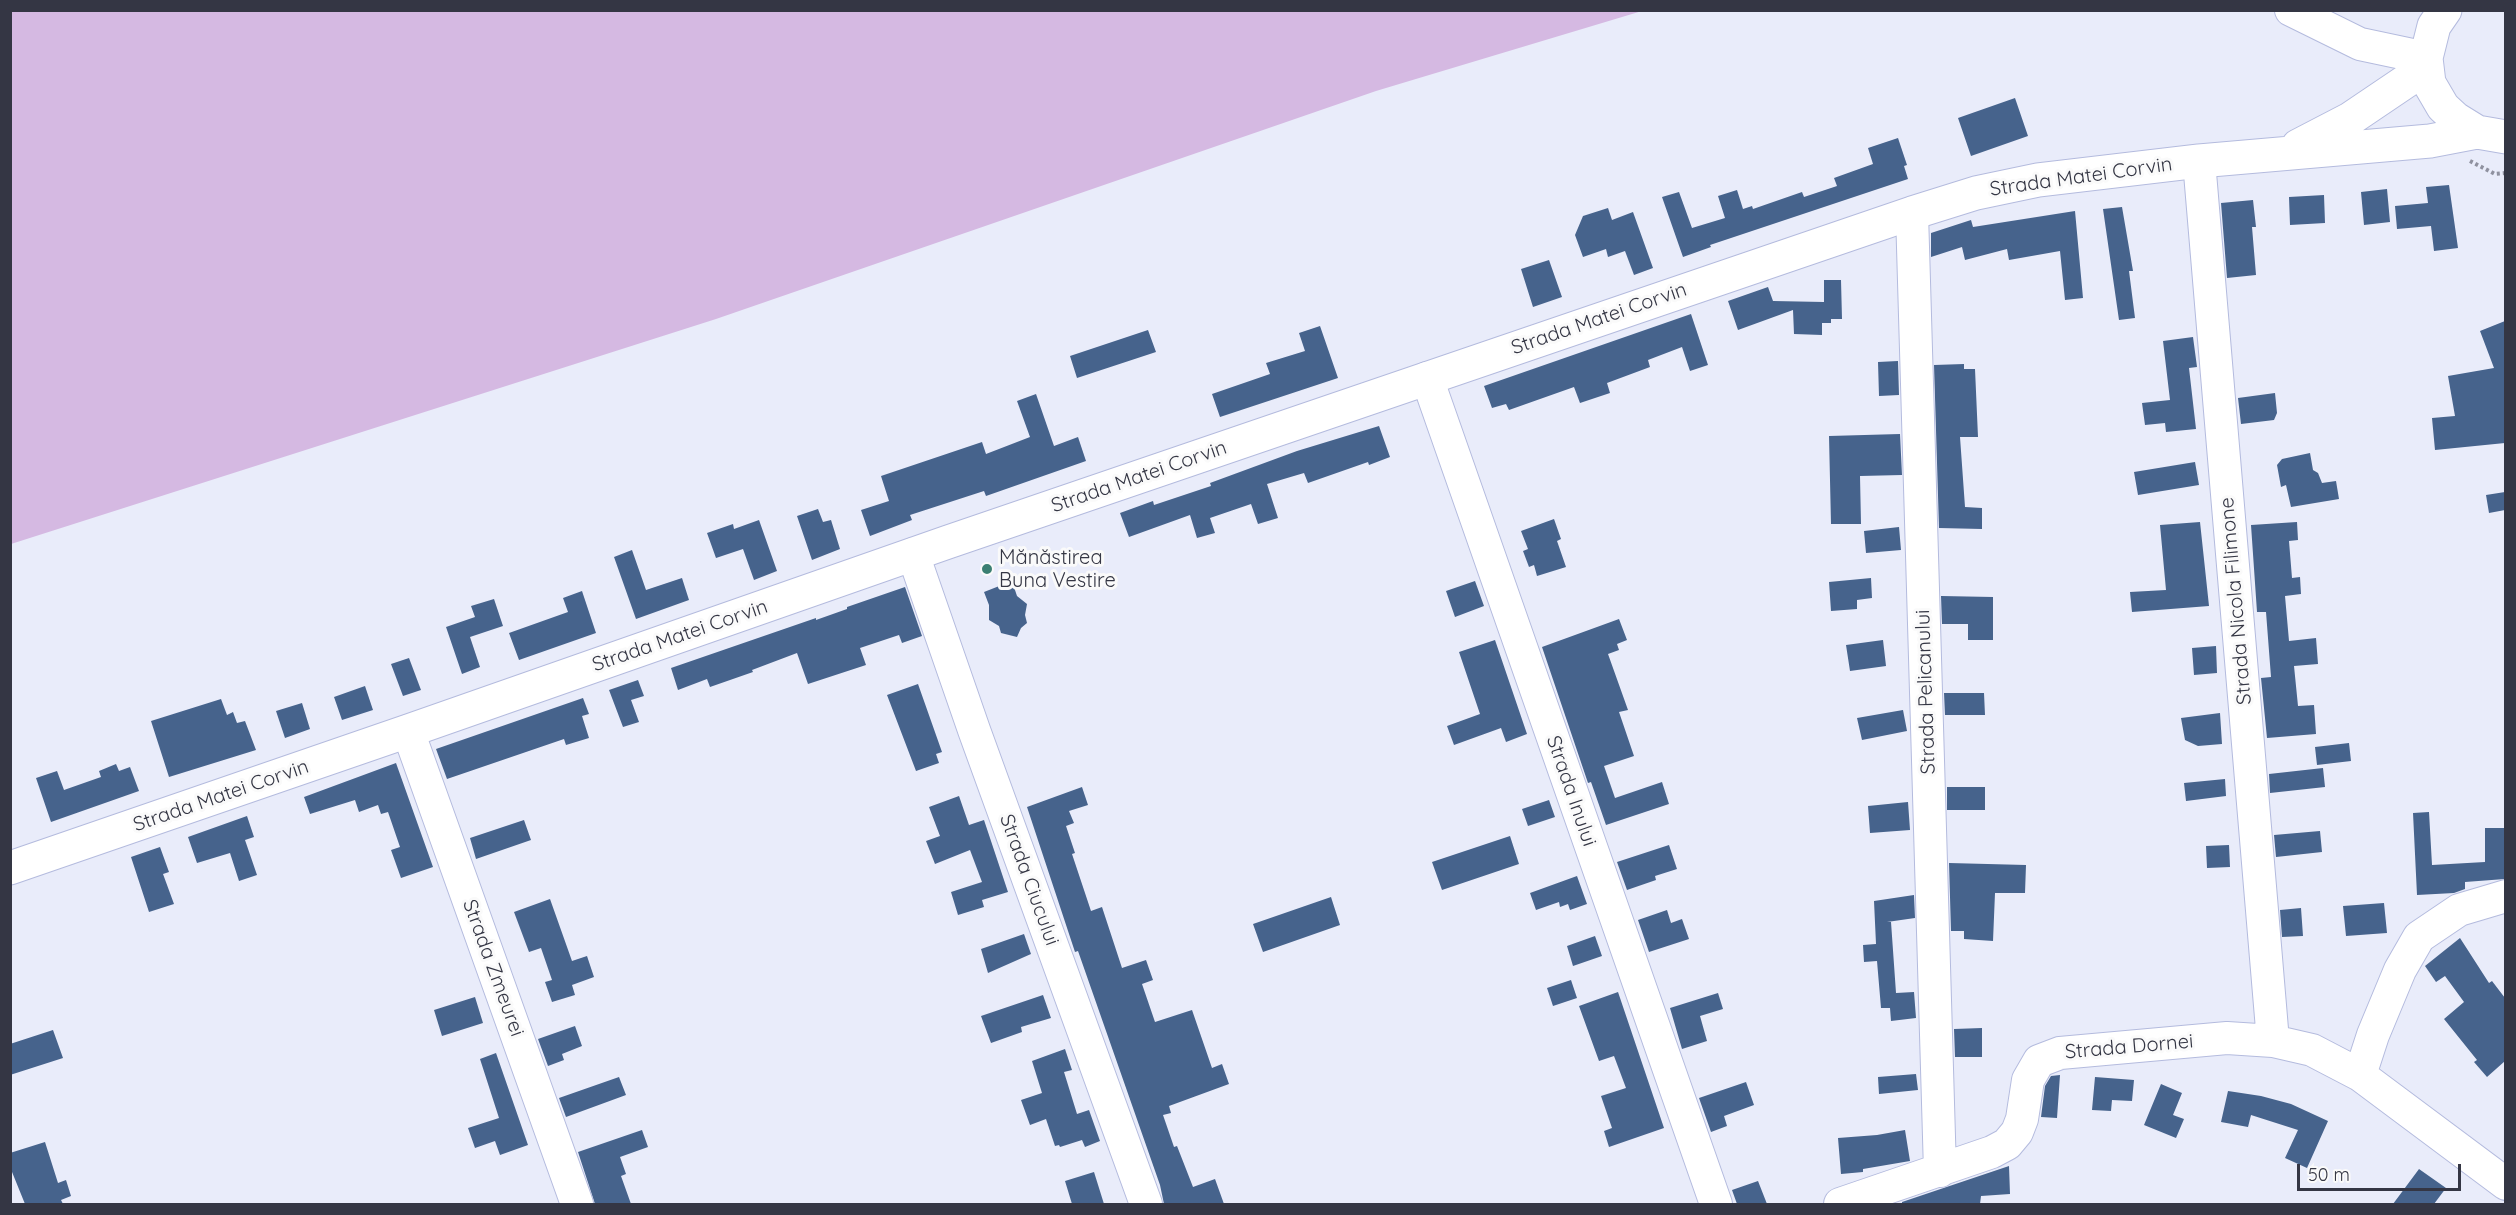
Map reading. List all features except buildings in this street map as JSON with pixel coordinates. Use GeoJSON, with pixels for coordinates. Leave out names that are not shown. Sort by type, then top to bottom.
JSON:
{"type":"FeatureCollection","features":[{"type":"Feature","properties":{"kind":"main road"},"geometry":{"type":"LineString","coordinates":[[2443,11],[2434,26],[2427,62],[2430,83],[2443,106],[2456,118],[2498,137]]}},
{"type":"Feature","properties":{"kind":"main road","name":"Strada Matei Corvin"},"geometry":{"type":"LineString","coordinates":[[2283,153],[2350,118],[2427,62]]}},
{"type":"Feature","properties":{"kind":"main road","name":"Strada Matei Corvin"},"geometry":{"type":"LineString","coordinates":[[10,868],[913,554],[1976,193],[2014,184],[2199,161],[2498,137]]}},
{"type":"Feature","properties":{"kind":"street"},"geometry":{"type":"LineString","coordinates":[[2291,10],[2360,44],[2427,62]]}},
{"type":"Feature","properties":{"kind":"street","name":"Strada Nicola Filimone"},"geometry":{"type":"LineString","coordinates":[[2199,161],[2273,1041]]}},
{"type":"Feature","properties":{"kind":"street","name":"Strada Pelicanului"},"geometry":{"type":"LineString","coordinates":[[1912,213],[1940,1171]]}},
{"type":"Feature","properties":{"kind":"street","name":"Strada Inului"},"geometry":{"type":"LineString","coordinates":[[1427,378],[1716,1204]]}},
{"type":"Feature","properties":{"kind":"street","name":"Strada Ciucului"},"geometry":{"type":"LineString","coordinates":[[913,554],[974,730],[1146,1204]]}},
{"type":"Feature","properties":{"kind":"street","name":"Strada Zmeurei"},"geometry":{"type":"LineString","coordinates":[[408,731],[577,1204]]}},
{"type":"Feature","properties":{"kind":"street"},"geometry":{"type":"LineString","coordinates":[[2360,1075],[2373,1035],[2400,970],[2419,937],[2459,910],[2505,896]]}},
{"type":"Feature","properties":{"kind":"street","name":"Strada Dornei"},"geometry":{"type":"LineString","coordinates":[[1847,1203],[1992,1152],[2007,1144],[2017,1132],[2022,1119],[2028,1080],[2039,1061],[2060,1053],[2227,1038],[2273,1041],[2312,1050],[2360,1075],[2505,1184]]}},
{"type":"Feature","properties":{"kind":"shaded area"},"geometry":{"type":"Polygon","coordinates":[[[11,10],[1642,11],[1376,91],[716,319],[11,544],[11,10]]]}},
{"type":"Feature","properties":{"kind":"place","name":"Mănăstirea Buna Vestire"},"geometry":{"type":"Point","coordinates":[987,569]}}]}
